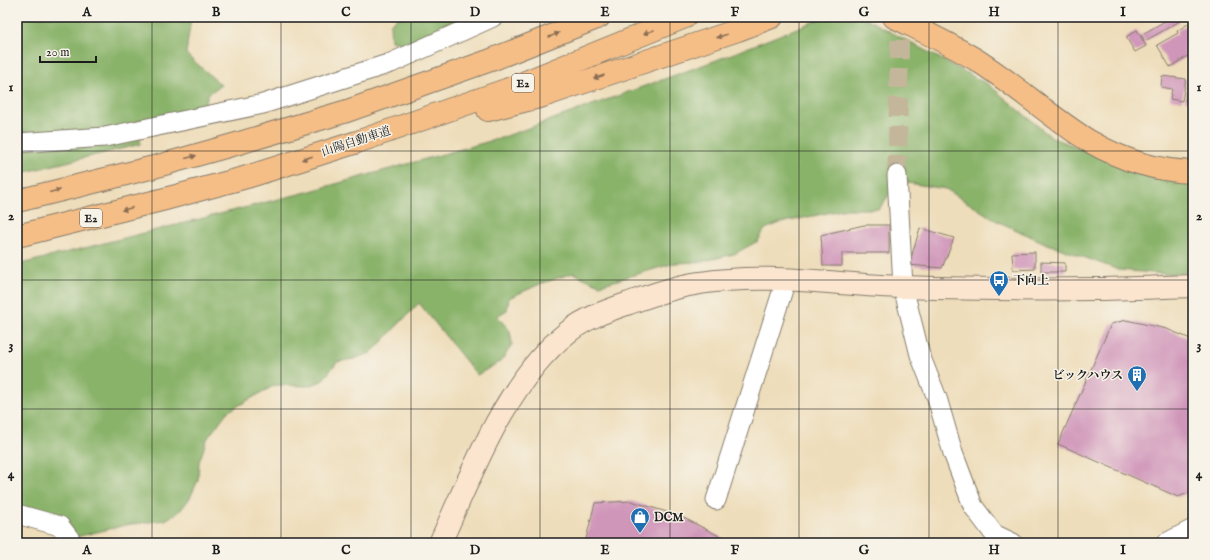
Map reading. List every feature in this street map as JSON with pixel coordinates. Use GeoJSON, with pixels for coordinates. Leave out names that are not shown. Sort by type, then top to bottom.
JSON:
{"type":"FeatureCollection","features":[{"type":"Feature","properties":{"kind":"highway"},"geometry":{"type":"LineString","coordinates":[[347,111],[558,17]]}},
{"type":"Feature","properties":{"kind":"highway"},"geometry":{"type":"LineString","coordinates":[[17,201],[161,165],[347,111],[491,60],[599,17]]}},
{"type":"Feature","properties":{"kind":"highway","name":"山陽自動車道"},"geometry":{"type":"LineString","coordinates":[[17,236],[173,197],[357,142],[506,90],[685,17]]}},
{"type":"Feature","properties":{"kind":"highway"},"geometry":{"type":"LineString","coordinates":[[357,142],[543,96],[738,30],[772,17]]}},
{"type":"Feature","properties":{"kind":"highway"},"geometry":{"type":"LineString","coordinates":[[894,17],[943,41],[977,60],[1070,128],[1096,144],[1127,159],[1164,169],[1193,172]]}},
{"type":"Feature","properties":{"kind":"highway"},"geometry":{"type":"LineString","coordinates":[[910,17],[979,54],[1015,78],[1073,122],[1109,143],[1146,158],[1166,162],[1193,164]]}},
{"type":"Feature","properties":{"kind":"street"},"geometry":{"type":"LineString","coordinates":[[17,143],[105,137],[263,104],[391,63],[493,17]]}},
{"type":"Feature","properties":{"kind":"street"},"geometry":{"type":"LineString","coordinates":[[897,175],[903,287],[920,355],[937,398],[953,453],[973,506],[994,534],[1013,543]]}},
{"type":"Feature","properties":{"kind":"street"},"geometry":{"type":"LineString","coordinates":[[440,543],[482,452],[505,409],[526,376],[543,356],[569,332],[598,314],[656,294],[699,283],[743,278],[903,287],[1092,289],[1193,286]]}},
{"type":"Feature","properties":{"kind":"street"},"geometry":{"type":"LineString","coordinates":[[716,500],[786,280]]}},
{"type":"Feature","properties":{"kind":"street"},"geometry":{"type":"LineString","coordinates":[[17,514],[60,526],[72,543]]}},
{"type":"Feature","properties":{"kind":"street"},"geometry":{"type":"LineString","coordinates":[[1166,543],[1193,529]]}},
{"type":"Feature","properties":{"kind":"green space"},"geometry":{"type":"Polygon","coordinates":[[[17,17],[191,17],[186,54],[221,85],[208,94],[205,105],[135,122],[141,144],[17,174],[17,17]]]}},
{"type":"Feature","properties":{"kind":"green space"},"geometry":{"type":"Polygon","coordinates":[[[398,17],[466,17],[404,44],[391,41],[390,24],[398,17]]]}},
{"type":"Feature","properties":{"kind":"green space"},"geometry":{"type":"Polygon","coordinates":[[[825,17],[863,17],[989,85],[1051,137],[1158,179],[1193,181],[1193,272],[1165,274],[1119,270],[1045,243],[997,221],[946,189],[908,183],[903,173],[879,209],[846,209],[780,223],[765,229],[758,241],[734,254],[700,262],[675,263],[600,285],[573,273],[540,284],[509,298],[507,310],[497,316],[510,331],[512,344],[500,362],[477,375],[419,303],[371,353],[337,362],[322,381],[308,386],[275,385],[227,412],[207,439],[199,462],[198,480],[190,498],[179,512],[165,520],[126,525],[76,537],[17,507],[17,265],[307,192],[501,138],[714,61],[825,17]]]}},
{"type":"Feature","properties":{"kind":"building"},"geometry":{"type":"Polygon","coordinates":[[[1172,17],[1178,17],[1180,21],[1145,41],[1141,35],[1172,17]]]}},
{"type":"Feature","properties":{"kind":"building"},"geometry":{"type":"Polygon","coordinates":[[[1188,24],[1192,31],[1189,33],[1193,39],[1193,53],[1170,67],[1157,45],[1178,33],[1177,31],[1188,24]]]}},
{"type":"Feature","properties":{"kind":"building"},"geometry":{"type":"Polygon","coordinates":[[[1137,30],[1146,46],[1135,52],[1126,37],[1137,30]]]}},
{"type":"Feature","properties":{"kind":"building"},"geometry":{"type":"Polygon","coordinates":[[[1162,76],[1186,79],[1182,101],[1170,99],[1172,89],[1161,87],[1162,76]]]}},
{"type":"Feature","properties":{"kind":"building"},"geometry":{"type":"Polygon","coordinates":[[[1188,83],[1193,83],[1193,102],[1185,101],[1188,83]]]}},
{"type":"Feature","properties":{"kind":"building"},"geometry":{"type":"Polygon","coordinates":[[[864,225],[889,225],[889,253],[842,253],[842,266],[823,266],[821,235],[864,225]]]}},
{"type":"Feature","properties":{"kind":"building"},"geometry":{"type":"Polygon","coordinates":[[[920,228],[954,238],[942,268],[909,265],[920,228]]]}},
{"type":"Feature","properties":{"kind":"building"},"geometry":{"type":"Polygon","coordinates":[[[1035,252],[1035,269],[1013,270],[1012,253],[1035,252]]]}},
{"type":"Feature","properties":{"kind":"building"},"geometry":{"type":"Polygon","coordinates":[[[1041,262],[1065,263],[1065,272],[1041,272],[1041,262]]]}},
{"type":"Feature","properties":{"kind":"building","name":"ビックハウス"},"geometry":{"type":"Polygon","coordinates":[[[1126,320],[1167,329],[1193,340],[1193,491],[1178,497],[1058,444],[1111,324],[1126,320]]]}},
{"type":"Feature","properties":{"kind":"building"},"geometry":{"type":"Polygon","coordinates":[[[631,501],[680,516],[723,538],[722,543],[585,543],[595,503],[631,501]]]}},
{"type":"Feature","properties":{"kind":"tunnel"},"geometry":{"type":"LineString","coordinates":[[897,175],[900,17]]}},
{"type":"Feature","properties":{"kind":"place","name":"下向上"},"geometry":{"type":"Point","coordinates":[999,297]}},
{"type":"Feature","properties":{"kind":"place","name":"ビックハウス"},"geometry":{"type":"Point","coordinates":[1137,392]}},
{"type":"Feature","properties":{"kind":"place","name":"DCM"},"geometry":{"type":"Point","coordinates":[640,534]}}]}
